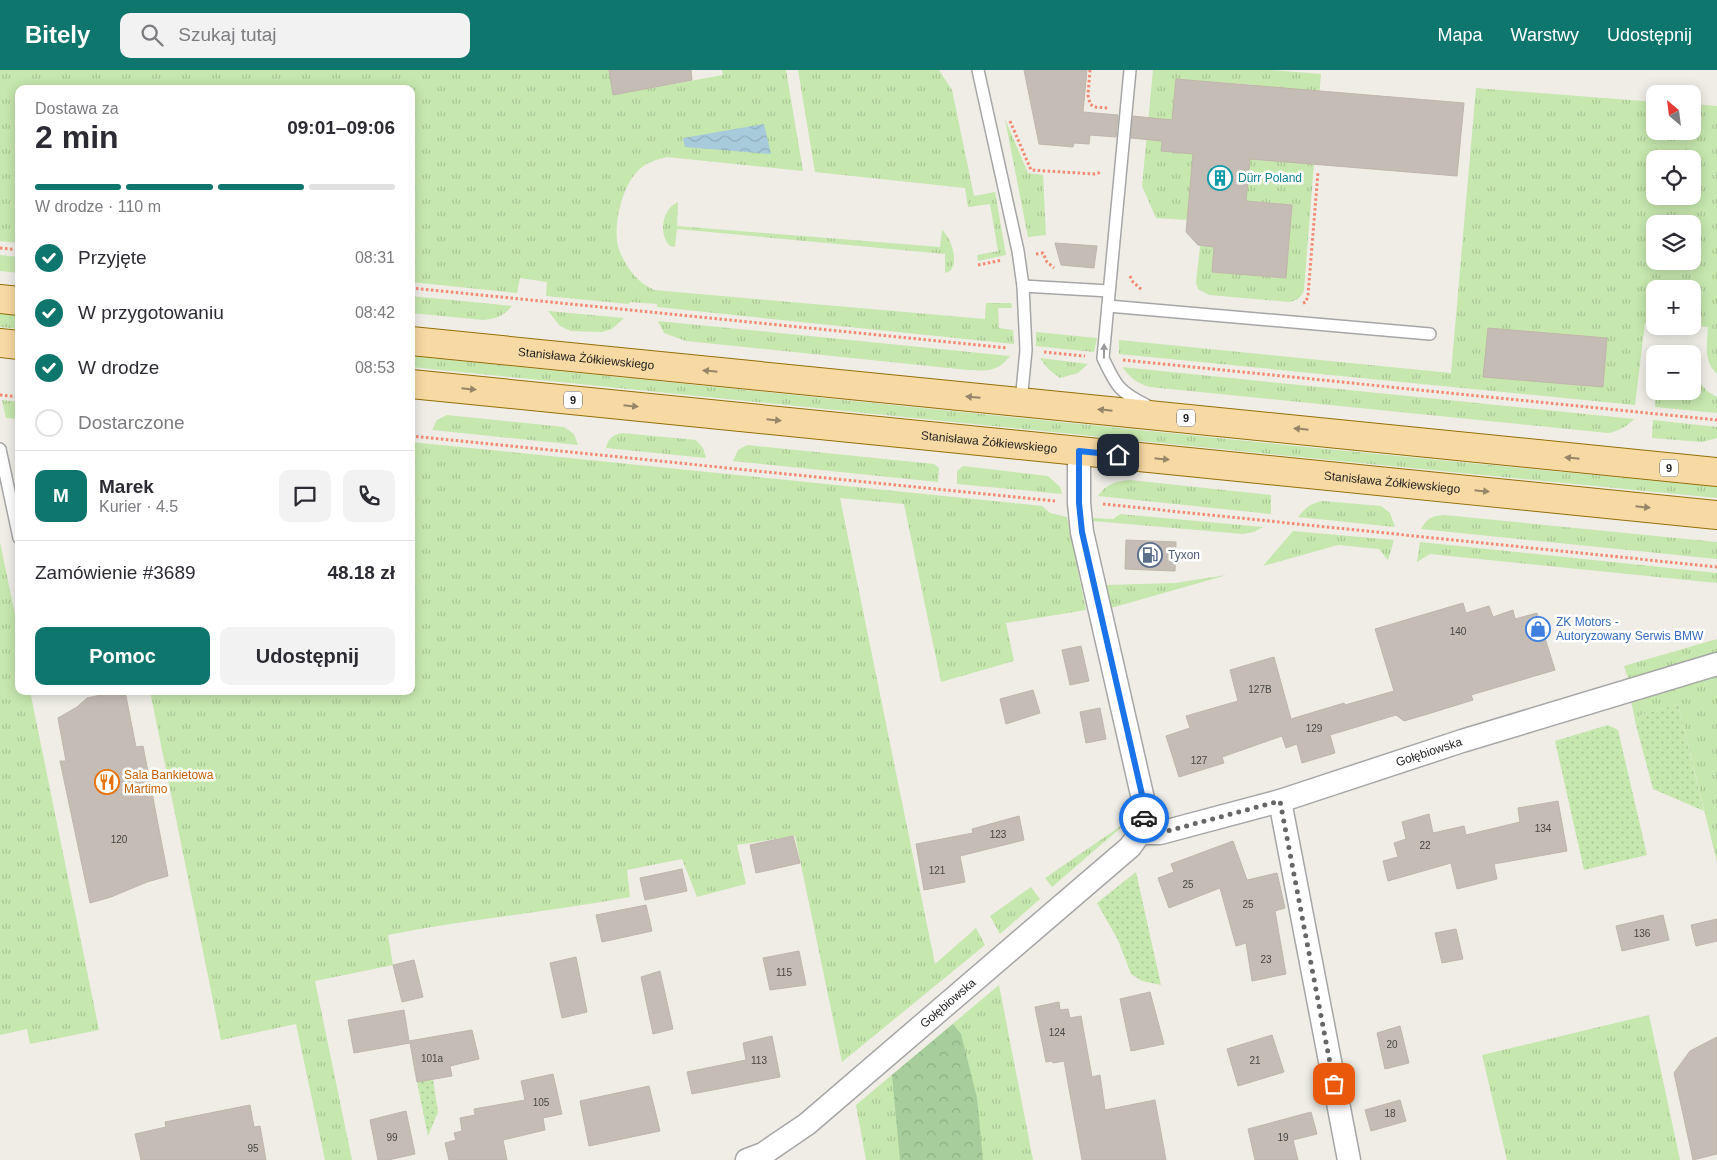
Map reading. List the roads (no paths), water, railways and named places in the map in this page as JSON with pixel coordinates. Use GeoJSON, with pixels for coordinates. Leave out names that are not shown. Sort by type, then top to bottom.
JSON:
{"type":"FeatureCollection","features":[{"type":"Feature","properties":{"kind":"main road"},"geometry":{"type":"LineString","coordinates":[[0,299],[15,301]]}},
{"type":"Feature","properties":{"kind":"main road","name":"Stanisława Żółkiewskiego"},"geometry":{"type":"LineString","coordinates":[[415,341],[1717,472]]}},
{"type":"Feature","properties":{"kind":"main road"},"geometry":{"type":"LineString","coordinates":[[0,343],[15,345]]}},
{"type":"Feature","properties":{"kind":"main road","name":"Stanisława Żółkiewskiego"},"geometry":{"type":"LineString","coordinates":[[415,384],[1717,515]]}},
{"type":"Feature","properties":{"kind":"street","name":"Gołębiowska"},"geometry":{"type":"LineString","coordinates":[[747,1160],[763,1154],[807,1124],[1130,848],[1140,833],[1145,817],[1143,799],[1082,532],[1079,503],[1079,451]]}},
{"type":"Feature","properties":{"kind":"street","name":"Gołębiowska"},"geometry":{"type":"LineString","coordinates":[[1140,833],[1160,833],[1280,801],[1462,741],[1717,664]]}},
{"type":"Feature","properties":{"kind":"street"},"geometry":{"type":"LineString","coordinates":[[1280,801],[1349,1160]]}},
{"type":"Feature","properties":{"kind":"lane"},"geometry":{"type":"LineString","coordinates":[[977,70],[1023,286],[1026,350],[1021,402]]}},
{"type":"Feature","properties":{"kind":"lane"},"geometry":{"type":"LineString","coordinates":[[1130,70],[1103,358],[1113,379],[1129,397],[1172,417]]}},
{"type":"Feature","properties":{"kind":"lane"},"geometry":{"type":"LineString","coordinates":[[1023,286],[1109,291]]}},
{"type":"Feature","properties":{"kind":"lane"},"geometry":{"type":"LineString","coordinates":[[1108,306],[1430,334]]}},
{"type":"Feature","properties":{"kind":"lane"},"geometry":{"type":"LineString","coordinates":[[0,450],[15,519]]}},
{"type":"Feature","properties":{"kind":"water"},"geometry":{"type":"Polygon","coordinates":[[[764,124],[771,154],[685,147],[683,138],[764,124]]]}},
{"type":"Feature","properties":{"kind":"place","name":"Dürr Poland"},"geometry":{"type":"Point","coordinates":[1220,178]}},
{"type":"Feature","properties":{"kind":"place","name":"Tyxon"},"geometry":{"type":"Point","coordinates":[1150,555]}},
{"type":"Feature","properties":{"kind":"place","name":"ZK Motors - Autoryzowany Serwis BMW"},"geometry":{"type":"Point","coordinates":[1538,629]}},
{"type":"Feature","properties":{"kind":"place","name":"Sala Bankietowa Martimo"},"geometry":{"type":"Point","coordinates":[107,782]}}]}
